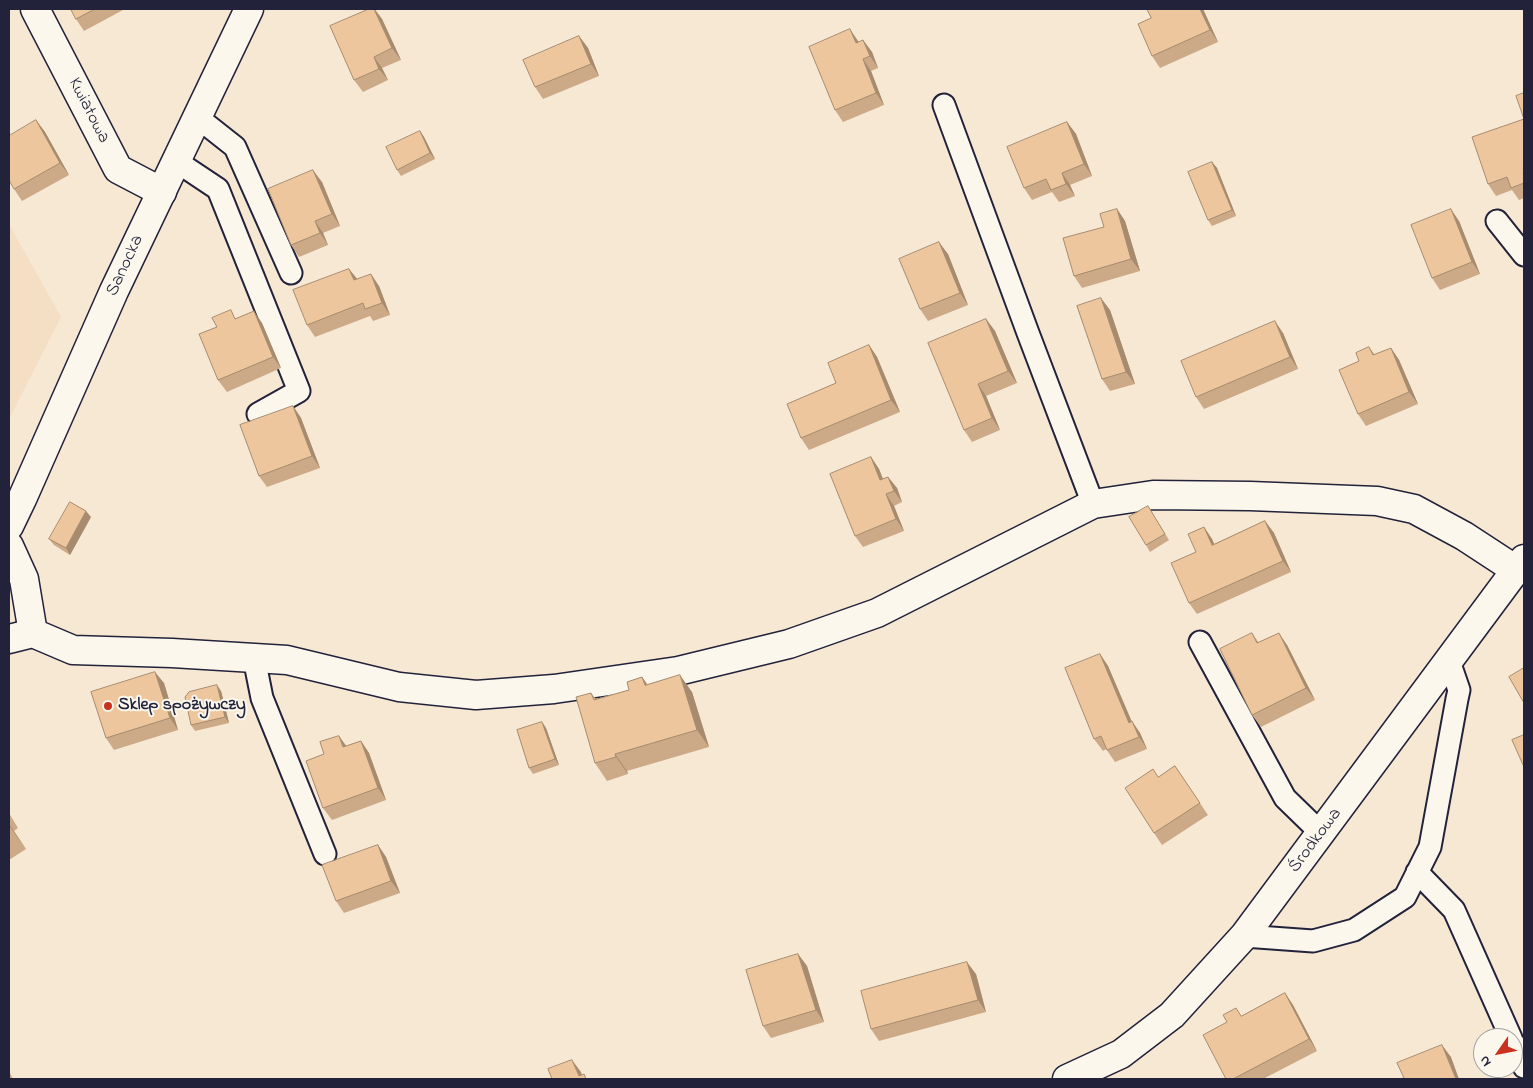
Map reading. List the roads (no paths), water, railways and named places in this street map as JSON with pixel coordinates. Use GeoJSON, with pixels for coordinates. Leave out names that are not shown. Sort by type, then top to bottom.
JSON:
{"type":"FeatureCollection","features":[{"type":"Feature","properties":{"kind":"street","name":"Kwiatowa"},"geometry":{"type":"LineString","coordinates":[[35,9],[118,169],[162,192]]}},
{"type":"Feature","properties":{"kind":"street","name":"Sanocka"},"geometry":{"type":"LineString","coordinates":[[9,526],[114,291],[249,9]]}},
{"type":"Feature","properties":{"kind":"street"},"geometry":{"type":"LineString","coordinates":[[9,546],[24,579],[21,636],[73,650],[172,653],[287,660],[399,687],[476,695],[554,690],[678,671],[789,644],[877,613],[1093,504],[1153,495],[1250,496],[1377,501],[1414,509],[1520,565]]}},
{"type":"Feature","properties":{"kind":"street","name":"Środkowa"},"geometry":{"type":"LineString","coordinates":[[1067,1079],[1121,1054],[1172,1015],[1244,936],[1520,565]]}},
{"type":"Feature","properties":{"kind":"lane"},"geometry":{"type":"LineString","coordinates":[[944,105],[1093,504]]}},
{"type":"Feature","properties":{"kind":"lane"},"geometry":{"type":"LineString","coordinates":[[197,117],[235,147],[291,273]]}},
{"type":"Feature","properties":{"kind":"lane"},"geometry":{"type":"LineString","coordinates":[[176,161],[218,189],[300,391],[258,414]]}},
{"type":"Feature","properties":{"kind":"lane"},"geometry":{"type":"LineString","coordinates":[[1497,221],[1524,255]]}},
{"type":"Feature","properties":{"kind":"lane"},"geometry":{"type":"LineString","coordinates":[[1200,642],[1285,798],[1321,833]]}},
{"type":"Feature","properties":{"kind":"lane"},"geometry":{"type":"LineString","coordinates":[[254,658],[262,698],[325,854]]}},
{"type":"Feature","properties":{"kind":"lane"},"geometry":{"type":"LineString","coordinates":[[1244,936],[1314,941],[1354,930],[1405,897],[1430,847],[1459,690],[1449,661]]}},
{"type":"Feature","properties":{"kind":"lane"},"geometry":{"type":"LineString","coordinates":[[1417,872],[1454,910],[1507,1028]]}},
{"type":"Feature","properties":{"kind":"place","name":"Sklep spożywczy"},"geometry":{"type":"Point","coordinates":[108,706]}}]}
